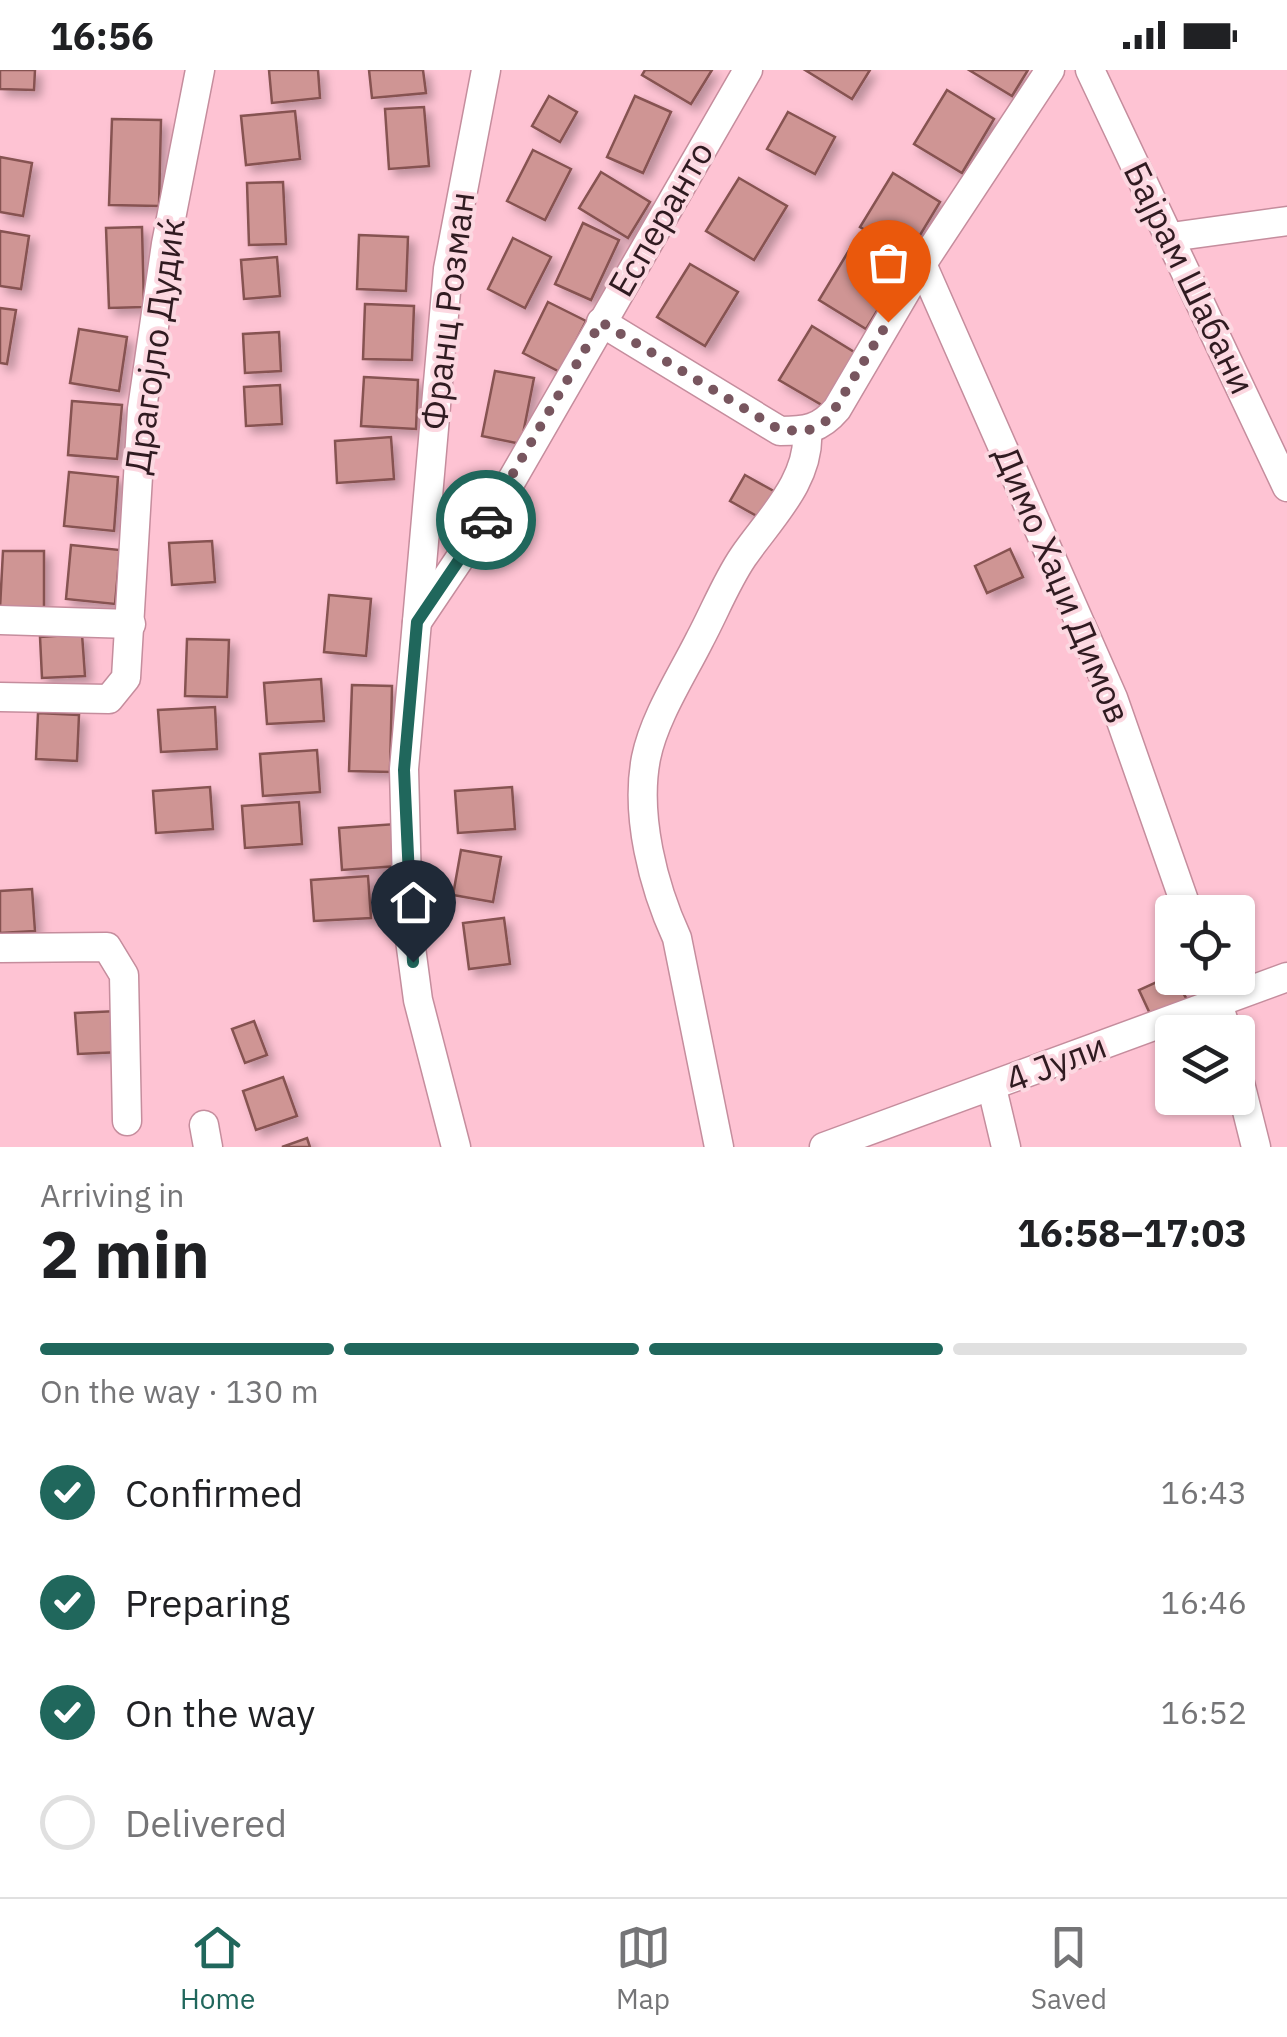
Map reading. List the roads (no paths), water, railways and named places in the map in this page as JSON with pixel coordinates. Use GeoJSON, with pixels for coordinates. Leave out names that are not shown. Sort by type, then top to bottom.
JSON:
{"type":"FeatureCollection","features":[{"type":"Feature","properties":{"kind":"street","name":"Драгојло Дудиќ"},"geometry":{"type":"LineString","coordinates":[[0,697],[109,699],[126,678],[142,409],[166,244],[200,70]]}},
{"type":"Feature","properties":{"kind":"street","name":"Франц Розман"},"geometry":{"type":"LineString","coordinates":[[453,1146],[418,1000],[408,924],[404,770],[448,269],[486,70]]}},
{"type":"Feature","properties":{"kind":"street","name":"Есперанто"},"geometry":{"type":"LineString","coordinates":[[417,622],[506,490],[748,70]]}},
{"type":"Feature","properties":{"kind":"street"},"geometry":{"type":"LineString","coordinates":[[601,322],[780,430],[807,431],[837,409],[922,264],[1050,70]]}},
{"type":"Feature","properties":{"kind":"street","name":"Бајрам Шабани"},"geometry":{"type":"LineString","coordinates":[[1090,70],[1287,487]]}},
{"type":"Feature","properties":{"kind":"street"},"geometry":{"type":"LineString","coordinates":[[1171,237],[1287,220]]}},
{"type":"Feature","properties":{"kind":"street","name":"Димо Хаџи Димов"},"geometry":{"type":"LineString","coordinates":[[922,264],[1114,698],[1182,895]]}},
{"type":"Feature","properties":{"kind":"street"},"geometry":{"type":"LineString","coordinates":[[719,1147],[677,938],[664,910],[645,836],[646,758],[676,686],[742,558],[766,530],[809,456],[807,431]]}},
{"type":"Feature","properties":{"kind":"street"},"geometry":{"type":"LineString","coordinates":[[0,620],[131,624]]}},
{"type":"Feature","properties":{"kind":"street"},"geometry":{"type":"LineString","coordinates":[[0,948],[107,947],[124,974],[127,1120]]}},
{"type":"Feature","properties":{"kind":"street","name":"4 Јули"},"geometry":{"type":"LineString","coordinates":[[1255,982],[1287,977]]}},
{"type":"Feature","properties":{"kind":"street","name":"4 Јули"},"geometry":{"type":"LineString","coordinates":[[824,1147],[992,1088],[1201,995]]}},
{"type":"Feature","properties":{"kind":"street"},"geometry":{"type":"LineString","coordinates":[[992,1088],[1006,1147]]}},
{"type":"Feature","properties":{"kind":"street"},"geometry":{"type":"LineString","coordinates":[[1248,1115],[1256,1147]]}}]}
